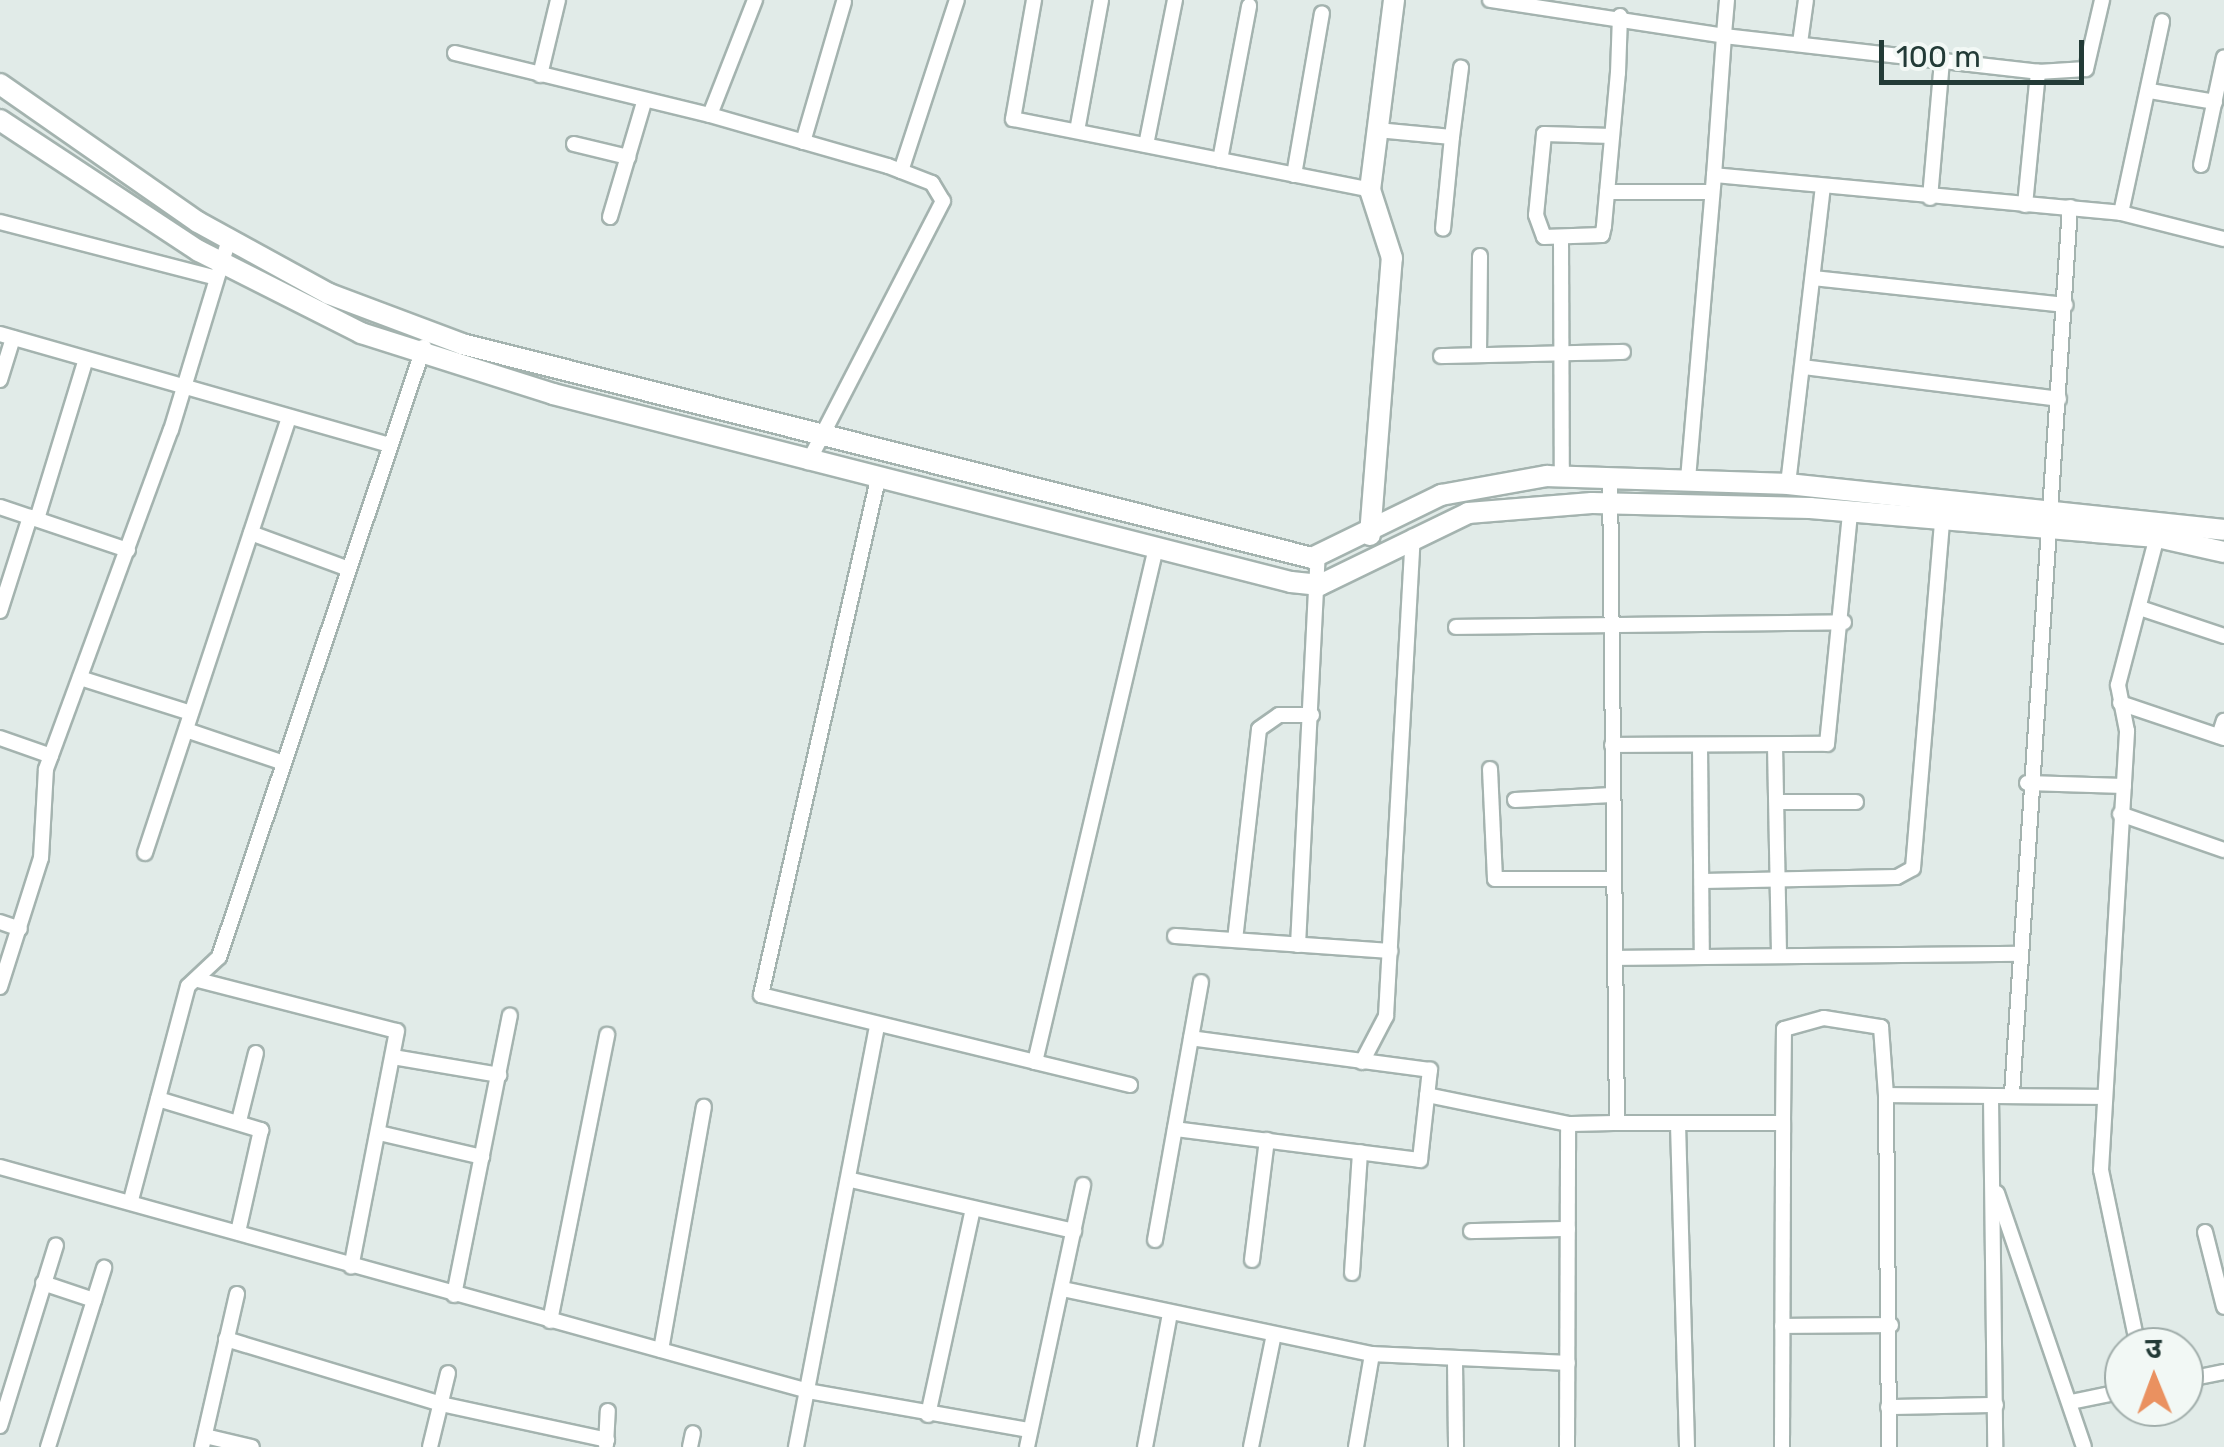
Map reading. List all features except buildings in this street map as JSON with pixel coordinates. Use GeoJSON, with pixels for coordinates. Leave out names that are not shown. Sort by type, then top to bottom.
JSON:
{"type":"FeatureCollection","features":[{"type":"Feature","properties":{"kind":"street"},"geometry":{"type":"LineString","coordinates":[[540,75],[558,0]]}},
{"type":"Feature","properties":{"kind":"street"},"geometry":{"type":"LineString","coordinates":[[710,115],[755,0]]}},
{"type":"Feature","properties":{"kind":"street"},"geometry":{"type":"LineString","coordinates":[[901,171],[957,0]]}},
{"type":"Feature","properties":{"kind":"street"},"geometry":{"type":"LineString","coordinates":[[1034,0],[1012,119],[1370,190]]}},
{"type":"Feature","properties":{"kind":"street"},"geometry":{"type":"LineString","coordinates":[[1077,132],[1101,0]]}},
{"type":"Feature","properties":{"kind":"street"},"geometry":{"type":"LineString","coordinates":[[1146,145],[1175,0]]}},
{"type":"Feature","properties":{"kind":"street"},"geometry":{"type":"LineString","coordinates":[[1370,535],[1392,258],[1370,190],[1394,0]]}},
{"type":"Feature","properties":{"kind":"street"},"geometry":{"type":"LineString","coordinates":[[1490,0],[1620,16],[1724,36],[2038,72],[2086,70],[2102,0]]}},
{"type":"Feature","properties":{"kind":"street"},"geometry":{"type":"LineString","coordinates":[[1688,479],[1727,0]]}},
{"type":"Feature","properties":{"kind":"street"},"geometry":{"type":"LineString","coordinates":[[1800,43],[1806,0]]}},
{"type":"Feature","properties":{"kind":"street"},"geometry":{"type":"LineString","coordinates":[[803,142],[844,2]]}},
{"type":"Feature","properties":{"kind":"street"},"geometry":{"type":"LineString","coordinates":[[1220,160],[1249,6]]}},
{"type":"Feature","properties":{"kind":"street"},"geometry":{"type":"LineString","coordinates":[[1294,175],[1322,13]]}},
{"type":"Feature","properties":{"kind":"street"},"geometry":{"type":"LineString","coordinates":[[1612,136],[1542,137],[1537,230],[1560,238],[1598,239],[1607,192],[1612,136],[1620,16]]}},
{"type":"Feature","properties":{"kind":"street"},"geometry":{"type":"LineString","coordinates":[[2121,212],[2162,22]]}},
{"type":"Feature","properties":{"kind":"street"},"geometry":{"type":"LineString","coordinates":[[455,53],[710,115],[932,183],[943,208],[808,462]]}},
{"type":"Feature","properties":{"kind":"street"},"geometry":{"type":"LineString","coordinates":[[2201,165],[2224,57]]}},
{"type":"Feature","properties":{"kind":"street"},"geometry":{"type":"LineString","coordinates":[[1930,198],[1942,62]]}},
{"type":"Feature","properties":{"kind":"street"},"geometry":{"type":"LineString","coordinates":[[1443,230],[1461,68]]}},
{"type":"Feature","properties":{"kind":"street"},"geometry":{"type":"LineString","coordinates":[[2024,205],[2038,72]]}},
{"type":"Feature","properties":{"kind":"street"},"geometry":{"type":"LineString","coordinates":[[0,84],[228,239],[329,294],[432,332],[1107,512],[1318,556],[1370,535],[1441,494],[1562,476],[1788,484],[2050,518],[2224,530]]}},
{"type":"Feature","properties":{"kind":"street"},"geometry":{"type":"LineString","coordinates":[[2150,90],[2215,102]]}},
{"type":"Feature","properties":{"kind":"street"},"geometry":{"type":"LineString","coordinates":[[610,217],[644,102]]}},
{"type":"Feature","properties":{"kind":"street"},"geometry":{"type":"LineString","coordinates":[[0,120],[215,269]]}},
{"type":"Feature","properties":{"kind":"street"},"geometry":{"type":"LineString","coordinates":[[1378,130],[1452,137]]}},
{"type":"Feature","properties":{"kind":"street"},"geometry":{"type":"LineString","coordinates":[[574,144],[628,157]]}},
{"type":"Feature","properties":{"kind":"street"},"geometry":{"type":"LineString","coordinates":[[1714,175],[1930,198],[2121,212],[2224,238]]}},
{"type":"Feature","properties":{"kind":"street"},"geometry":{"type":"LineString","coordinates":[[1788,484],[1822,187]]}},
{"type":"Feature","properties":{"kind":"street"},"geometry":{"type":"LineString","coordinates":[[1607,192],[1712,192]]}},
{"type":"Feature","properties":{"kind":"street"},"geometry":{"type":"LineString","coordinates":[[2012,1094],[2027,782],[2066,306],[2070,207]]}},
{"type":"Feature","properties":{"kind":"street"},"geometry":{"type":"LineString","coordinates":[[0,222],[215,269],[420,354],[808,462],[1155,552],[1320,585],[1412,536],[1468,513],[1610,502],[1850,512],[1942,521],[2050,518]]}},
{"type":"Feature","properties":{"kind":"street"},"geometry":{"type":"LineString","coordinates":[[1560,238],[1562,476]]}},
{"type":"Feature","properties":{"kind":"street"},"geometry":{"type":"LineString","coordinates":[[0,987],[44,840],[51,756],[128,550],[182,387],[215,269],[228,239]]}},
{"type":"Feature","properties":{"kind":"street"},"geometry":{"type":"LineString","coordinates":[[1479,354],[1480,256]]}},
{"type":"Feature","properties":{"kind":"street"},"geometry":{"type":"LineString","coordinates":[[1813,278],[2066,306]]}},
{"type":"Feature","properties":{"kind":"street"},"geometry":{"type":"LineString","coordinates":[[132,1200],[188,986],[220,958],[420,354],[432,332]]}},
{"type":"Feature","properties":{"kind":"street"},"geometry":{"type":"LineString","coordinates":[[0,380],[6,336],[390,446]]}},
{"type":"Feature","properties":{"kind":"street"},"geometry":{"type":"LineString","coordinates":[[1441,356],[1623,352]]}},
{"type":"Feature","properties":{"kind":"street"},"geometry":{"type":"LineString","coordinates":[[0,611],[86,359]]}},
{"type":"Feature","properties":{"kind":"street"},"geometry":{"type":"LineString","coordinates":[[1803,367],[2059,399]]}},
{"type":"Feature","properties":{"kind":"street"},"geometry":{"type":"LineString","coordinates":[[145,852],[289,417]]}},
{"type":"Feature","properties":{"kind":"street"},"geometry":{"type":"LineString","coordinates":[[1610,478],[1616,1123]]}},
{"type":"Feature","properties":{"kind":"street"},"geometry":{"type":"LineString","coordinates":[[878,479],[760,976],[761,995],[1130,1086]]}},
{"type":"Feature","properties":{"kind":"street"},"geometry":{"type":"LineString","coordinates":[[0,506],[128,550]]}},
{"type":"Feature","properties":{"kind":"street"},"geometry":{"type":"LineString","coordinates":[[1612,745],[1827,744],[1844,622],[1850,512]]}},
{"type":"Feature","properties":{"kind":"street"},"geometry":{"type":"LineString","coordinates":[[1703,880],[1897,877],[1913,868],[1942,521]]}},
{"type":"Feature","properties":{"kind":"street"},"geometry":{"type":"LineString","coordinates":[[2158,527],[2224,552]]}},
{"type":"Feature","properties":{"kind":"street"},"geometry":{"type":"LineString","coordinates":[[2133,1327],[2107,1234],[2104,1097],[2124,786],[2119,674],[2140,608],[2158,527]]}},
{"type":"Feature","properties":{"kind":"street"},"geometry":{"type":"LineString","coordinates":[[251,533],[348,569]]}},
{"type":"Feature","properties":{"kind":"street"},"geometry":{"type":"LineString","coordinates":[[1362,1062],[1386,1016],[1412,536]]}},
{"type":"Feature","properties":{"kind":"street"},"geometry":{"type":"LineString","coordinates":[[1035,1062],[1155,552]]}},
{"type":"Feature","properties":{"kind":"street"},"geometry":{"type":"LineString","coordinates":[[1298,944],[1320,585],[1318,556]]}},
{"type":"Feature","properties":{"kind":"street"},"geometry":{"type":"LineString","coordinates":[[2140,608],[2224,636]]}},
{"type":"Feature","properties":{"kind":"street"},"geometry":{"type":"LineString","coordinates":[[1456,627],[1844,622]]}},
{"type":"Feature","properties":{"kind":"street"},"geometry":{"type":"LineString","coordinates":[[80,678],[191,713]]}},
{"type":"Feature","properties":{"kind":"street"},"geometry":{"type":"LineString","coordinates":[[2120,703],[2222,732]]}},
{"type":"Feature","properties":{"kind":"street"},"geometry":{"type":"LineString","coordinates":[[1236,940],[1260,729],[1279,715],[1312,716]]}},
{"type":"Feature","properties":{"kind":"street"},"geometry":{"type":"LineString","coordinates":[[186,730],[284,764]]}},
{"type":"Feature","properties":{"kind":"street"},"geometry":{"type":"LineString","coordinates":[[0,738],[51,756]]}},
{"type":"Feature","properties":{"kind":"street"},"geometry":{"type":"LineString","coordinates":[[1700,745],[1702,957]]}},
{"type":"Feature","properties":{"kind":"street"},"geometry":{"type":"LineString","coordinates":[[1775,745],[1779,956]]}},
{"type":"Feature","properties":{"kind":"street"},"geometry":{"type":"LineString","coordinates":[[1490,768],[1499,882],[1612,878]]}},
{"type":"Feature","properties":{"kind":"street"},"geometry":{"type":"LineString","coordinates":[[2027,782],[2124,786]]}},
{"type":"Feature","properties":{"kind":"street"},"geometry":{"type":"LineString","coordinates":[[1515,800],[1612,795]]}},
{"type":"Feature","properties":{"kind":"street"},"geometry":{"type":"LineString","coordinates":[[1777,802],[1856,802]]}},
{"type":"Feature","properties":{"kind":"street"},"geometry":{"type":"LineString","coordinates":[[2120,814],[2224,850]]}},
{"type":"Feature","properties":{"kind":"street"},"geometry":{"type":"LineString","coordinates":[[0,922],[20,929]]}},
{"type":"Feature","properties":{"kind":"street"},"geometry":{"type":"LineString","coordinates":[[1175,936],[1390,951]]}},
{"type":"Feature","properties":{"kind":"street"},"geometry":{"type":"LineString","coordinates":[[1615,958],[2016,954]]}},
{"type":"Feature","properties":{"kind":"street"},"geometry":{"type":"LineString","coordinates":[[198,980],[397,1031],[351,1267]]}},
{"type":"Feature","properties":{"kind":"street"},"geometry":{"type":"LineString","coordinates":[[1154,1240],[1201,982]]}},
{"type":"Feature","properties":{"kind":"street"},"geometry":{"type":"LineString","coordinates":[[454,1295],[510,1016]]}},
{"type":"Feature","properties":{"kind":"street"},"geometry":{"type":"LineString","coordinates":[[1782,1447],[1780,1038],[1791,1023],[1871,1020],[1886,1036],[1888,1447]]}},
{"type":"Feature","properties":{"kind":"street"},"geometry":{"type":"LineString","coordinates":[[796,1447],[851,1180],[877,1025]]}},
{"type":"Feature","properties":{"kind":"street"},"geometry":{"type":"LineString","coordinates":[[550,1321],[607,1036]]}},
{"type":"Feature","properties":{"kind":"street"},"geometry":{"type":"LineString","coordinates":[[1174,1128],[1420,1160],[1430,1070],[1191,1038]]}},
{"type":"Feature","properties":{"kind":"street"},"geometry":{"type":"LineString","coordinates":[[239,1120],[256,1053]]}},
{"type":"Feature","properties":{"kind":"street"},"geometry":{"type":"LineString","coordinates":[[393,1057],[499,1075]]}},
{"type":"Feature","properties":{"kind":"street"},"geometry":{"type":"LineString","coordinates":[[1428,1095],[1568,1124],[1783,1122]]}},
{"type":"Feature","properties":{"kind":"street"},"geometry":{"type":"LineString","coordinates":[[1886,1096],[2104,1097]]}},
{"type":"Feature","properties":{"kind":"street"},"geometry":{"type":"LineString","coordinates":[[1991,1097],[1995,1447]]}},
{"type":"Feature","properties":{"kind":"street"},"geometry":{"type":"LineString","coordinates":[[158,1099],[239,1120],[262,1135],[238,1232]]}},
{"type":"Feature","properties":{"kind":"street"},"geometry":{"type":"LineString","coordinates":[[660,1350],[704,1107]]}},
{"type":"Feature","properties":{"kind":"street"},"geometry":{"type":"LineString","coordinates":[[1567,1447],[1568,1124]]}},
{"type":"Feature","properties":{"kind":"street"},"geometry":{"type":"LineString","coordinates":[[1678,1124],[1687,1447]]}},
{"type":"Feature","properties":{"kind":"street"},"geometry":{"type":"LineString","coordinates":[[378,1133],[482,1157]]}},
{"type":"Feature","properties":{"kind":"street"},"geometry":{"type":"LineString","coordinates":[[1252,1260],[1268,1140]]}},
{"type":"Feature","properties":{"kind":"street"},"geometry":{"type":"LineString","coordinates":[[1352,1273],[1360,1152]]}},
{"type":"Feature","properties":{"kind":"street"},"geometry":{"type":"LineString","coordinates":[[0,1167],[132,1200],[351,1267],[808,1391],[1030,1430]]}},
{"type":"Feature","properties":{"kind":"street"},"geometry":{"type":"LineString","coordinates":[[851,1180],[1074,1231]]}},
{"type":"Feature","properties":{"kind":"street"},"geometry":{"type":"LineString","coordinates":[[1027,1447],[1083,1185]]}},
{"type":"Feature","properties":{"kind":"street"},"geometry":{"type":"LineString","coordinates":[[1994,1185],[2084,1447]]}},
{"type":"Feature","properties":{"kind":"street"},"geometry":{"type":"LineString","coordinates":[[928,1415],[973,1209]]}},
{"type":"Feature","properties":{"kind":"street"},"geometry":{"type":"LineString","coordinates":[[1471,1231],[1568,1229]]}},
{"type":"Feature","properties":{"kind":"street"},"geometry":{"type":"LineString","coordinates":[[2205,1232],[2224,1307]]}},
{"type":"Feature","properties":{"kind":"street"},"geometry":{"type":"LineString","coordinates":[[0,1426],[56,1244]]}},
{"type":"Feature","properties":{"kind":"street"},"geometry":{"type":"LineString","coordinates":[[48,1447],[104,1268]]}},
{"type":"Feature","properties":{"kind":"street"},"geometry":{"type":"LineString","coordinates":[[44,1282],[94,1300]]}},
{"type":"Feature","properties":{"kind":"street"},"geometry":{"type":"LineString","coordinates":[[1063,1289],[1372,1354],[1455,1362],[1568,1363]]}},
{"type":"Feature","properties":{"kind":"street"},"geometry":{"type":"LineString","coordinates":[[237,1294],[204,1441],[252,1447]]}},
{"type":"Feature","properties":{"kind":"street"},"geometry":{"type":"LineString","coordinates":[[1145,1447],[1170,1314]]}},
{"type":"Feature","properties":{"kind":"street"},"geometry":{"type":"LineString","coordinates":[[1782,1326],[1890,1325]]}},
{"type":"Feature","properties":{"kind":"street"},"geometry":{"type":"LineString","coordinates":[[1252,1447],[1274,1334]]}},
{"type":"Feature","properties":{"kind":"street"},"geometry":{"type":"LineString","coordinates":[[226,1339],[440,1404],[606,1444],[608,1411]]}},
{"type":"Feature","properties":{"kind":"street"},"geometry":{"type":"LineString","coordinates":[[1356,1447],[1372,1354]]}},
{"type":"Feature","properties":{"kind":"street"},"geometry":{"type":"LineString","coordinates":[[1455,1362],[1456,1447]]}},
{"type":"Feature","properties":{"kind":"street"},"geometry":{"type":"LineString","coordinates":[[430,1447],[448,1373]]}},
{"type":"Feature","properties":{"kind":"street"},"geometry":{"type":"LineString","coordinates":[[2071,1402],[2104,1396]]}},
{"type":"Feature","properties":{"kind":"street"},"geometry":{"type":"LineString","coordinates":[[1888,1407],[1996,1405]]}}]}
